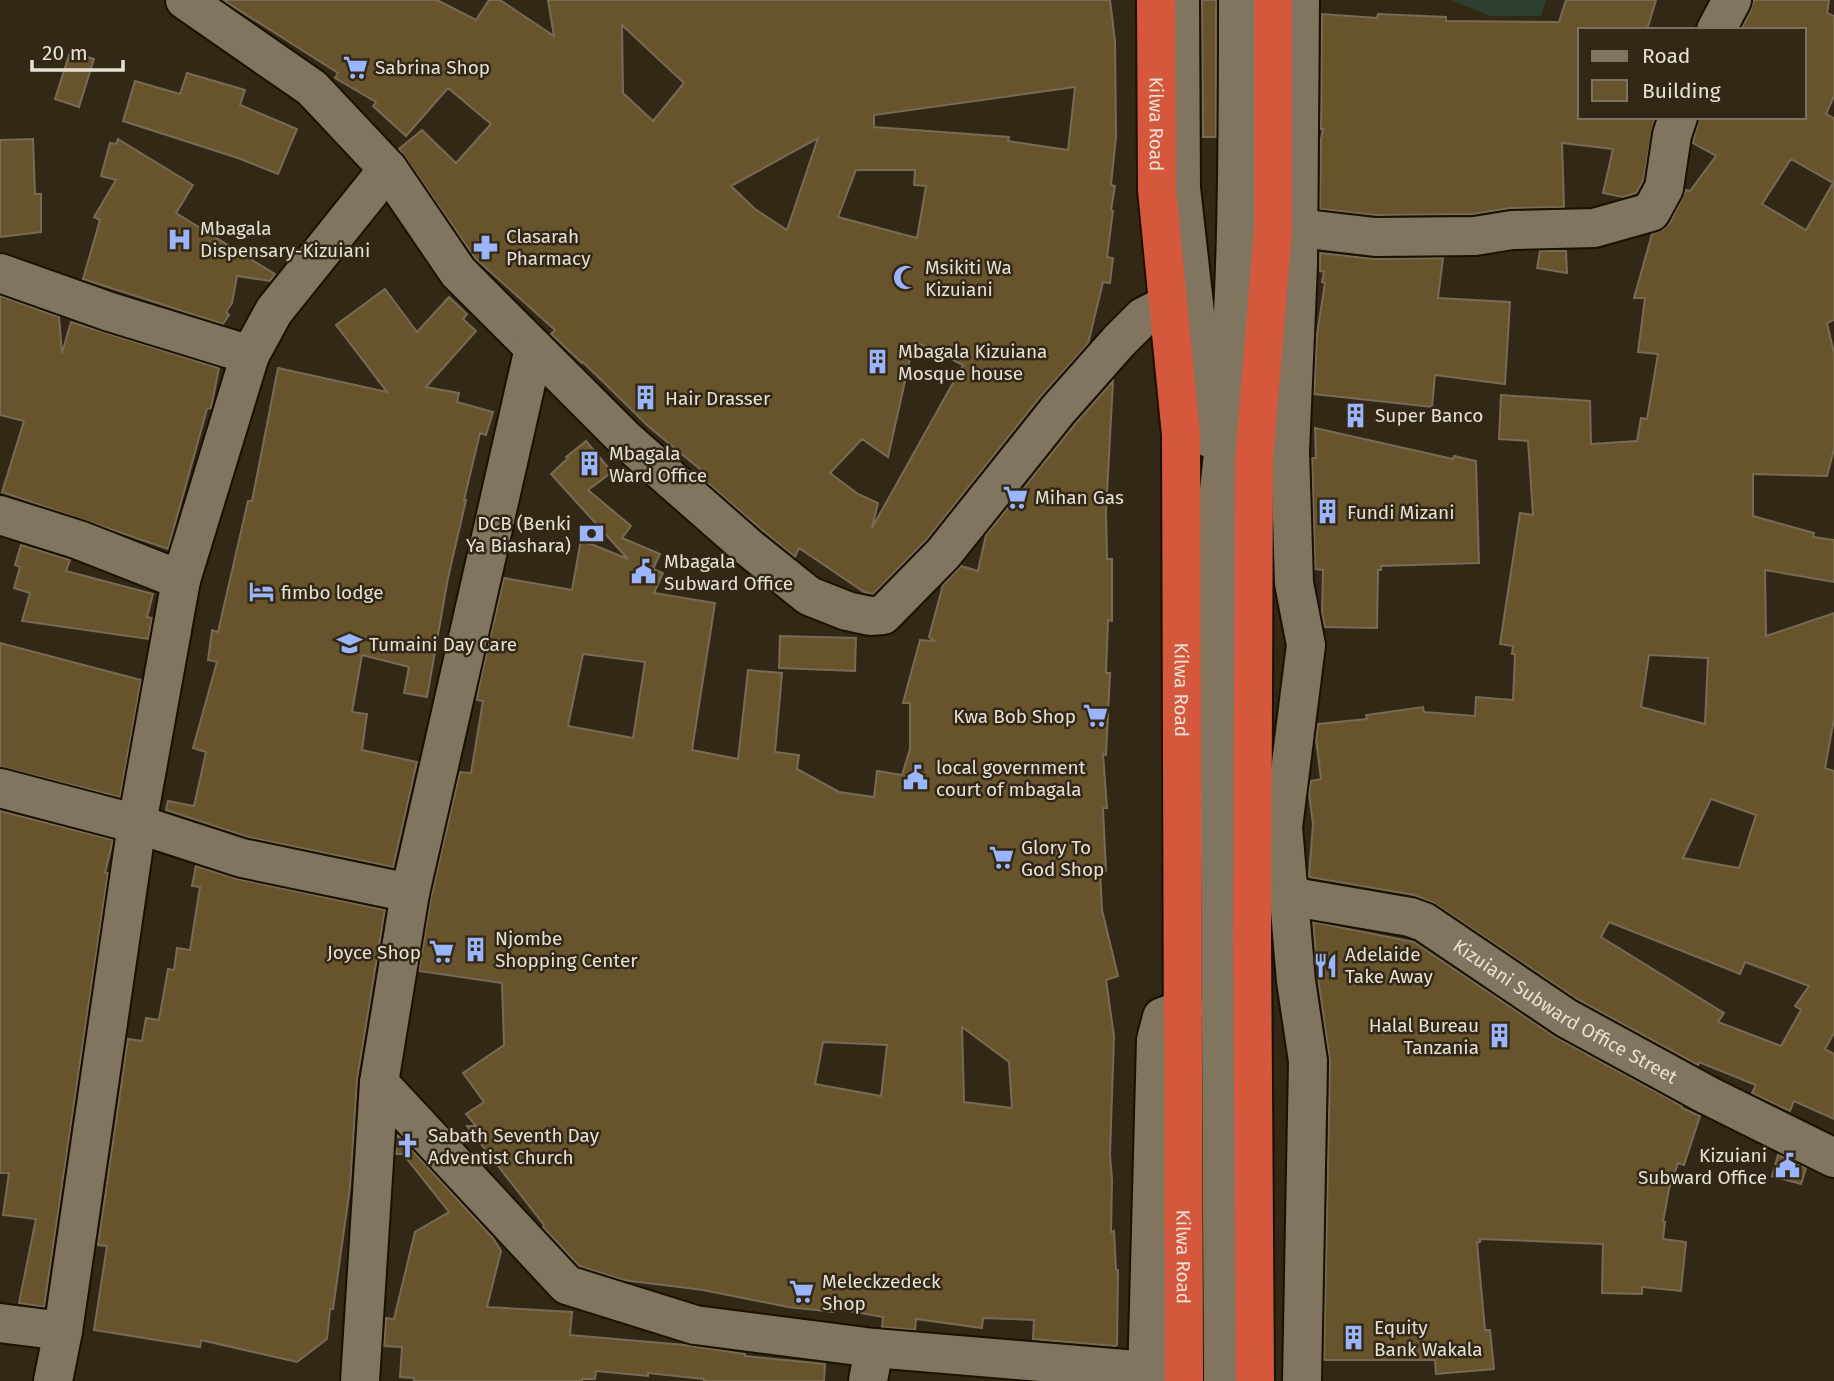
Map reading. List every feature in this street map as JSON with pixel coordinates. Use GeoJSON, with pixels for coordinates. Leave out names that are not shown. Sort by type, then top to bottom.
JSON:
{"type":"FeatureCollection","features":[{"type":"Feature","properties":{"kind":"highway","name":"Kilwa Road"},"geometry":{"type":"LineString","coordinates":[[1156,0],[1157,190],[1181,435],[1184,1378]]}},
{"type":"Feature","properties":{"kind":"highway"},"geometry":{"type":"LineString","coordinates":[[1255,1381],[1252,951],[1254,460],[1285,228],[1273,0]]}},
{"type":"Feature","properties":{"kind":"street"},"geometry":{"type":"LineString","coordinates":[[185,0],[312,88],[388,169],[453,266],[625,439],[809,597],[847,611],[870,616],[883,615],[943,554],[1058,410],[1119,341],[1143,317],[1168,304]]}},
{"type":"Feature","properties":{"kind":"street"},"geometry":{"type":"LineString","coordinates":[[1180,0],[1181,188],[1206,417],[1218,499]]}},
{"type":"Feature","properties":{"kind":"street"},"geometry":{"type":"LineString","coordinates":[[1223,1381],[1218,499],[1228,420],[1238,204],[1238,0]]}},
{"type":"Feature","properties":{"kind":"street"},"geometry":{"type":"LineString","coordinates":[[1300,0],[1285,228],[1295,362],[1290,451],[1294,583],[1306,645],[1283,827],[1296,981],[1308,1061],[1302,1381]]}},
{"type":"Feature","properties":{"kind":"street"},"geometry":{"type":"LineString","coordinates":[[1717,28],[1732,0]]}},
{"type":"Feature","properties":{"kind":"street"},"geometry":{"type":"LineString","coordinates":[[1285,228],[1375,237],[1475,236],[1512,230],[1594,228],[1651,212],[1664,188],[1672,135],[1677,119]]}},
{"type":"Feature","properties":{"kind":"street"},"geometry":{"type":"LineString","coordinates":[[53,1381],[63,1331],[137,824],[181,580],[250,355],[274,311],[388,169]]}},
{"type":"Feature","properties":{"kind":"street"},"geometry":{"type":"LineString","coordinates":[[0,273],[110,312],[250,355]]}},
{"type":"Feature","properties":{"kind":"street"},"geometry":{"type":"LineString","coordinates":[[360,1381],[379,1083],[410,893],[534,348]]}},
{"type":"Feature","properties":{"kind":"street"},"geometry":{"type":"LineString","coordinates":[[0,515],[79,540],[181,580]]}},
{"type":"Feature","properties":{"kind":"street"},"geometry":{"type":"LineString","coordinates":[[0,788],[137,824],[242,858],[410,893]]}},
{"type":"Feature","properties":{"kind":"street","name":"Kizuiani Subward Office Street"},"geometry":{"type":"LineString","coordinates":[[1287,896],[1410,917],[1424,922],[1566,1018],[1706,1096],[1833,1153]]}},
{"type":"Feature","properties":{"kind":"street"},"geometry":{"type":"LineString","coordinates":[[1147,1376],[1156,1040],[1162,1017],[1184,1009]]}},
{"type":"Feature","properties":{"kind":"street"},"geometry":{"type":"LineString","coordinates":[[379,1083],[567,1284],[695,1325],[872,1364],[1184,1378]]}},
{"type":"Feature","properties":{"kind":"street"},"geometry":{"type":"LineString","coordinates":[[0,1323],[63,1331]]}},
{"type":"Feature","properties":{"kind":"green space"},"geometry":{"type":"Polygon","coordinates":[[[1451,0],[1546,0],[1541,16],[1491,16],[1451,0]]]}},
{"type":"Feature","properties":{"kind":"building"},"geometry":{"type":"Polygon","coordinates":[[[223,0],[437,0],[476,20],[489,0],[500,0],[554,36],[548,0],[1110,0],[1115,41],[1116,137],[1111,185],[1115,186],[1107,257],[1113,258],[1110,283],[1103,282],[1088,344],[1041,396],[927,539],[873,594],[864,592],[799,548],[795,557],[762,530],[703,479],[707,475],[648,426],[551,334],[555,330],[475,258],[399,149],[422,130],[456,163],[491,124],[448,88],[406,136],[373,106],[376,102],[335,78],[338,73],[223,0]],[[622,25],[623,93],[653,121],[684,83],[622,25]],[[1075,87],[874,115],[874,127],[1009,137],[1008,141],[1068,150],[1075,87]],[[818,138],[731,186],[755,209],[787,230],[818,138]],[[856,170],[838,217],[917,238],[926,186],[914,185],[915,170],[856,170]],[[914,341],[888,457],[862,439],[830,473],[858,494],[878,503],[872,528],[963,365],[914,341]]]}},
{"type":"Feature","properties":{"kind":"building"},"geometry":{"type":"Polygon","coordinates":[[[1202,0],[1216,0],[1216,137],[1203,137],[1202,0]]]}},
{"type":"Feature","properties":{"kind":"building"},"geometry":{"type":"Polygon","coordinates":[[[1566,0],[1656,0],[1648,28],[1578,28],[1578,119],[1655,119],[1643,181],[1636,193],[1623,197],[1603,193],[1613,149],[1562,143],[1564,207],[1511,208],[1473,214],[1376,215],[1320,209],[1323,129],[1322,14],[1377,18],[1378,14],[1446,17],[1446,21],[1559,22],[1566,0]]]}},
{"type":"Feature","properties":{"kind":"building"},"geometry":{"type":"Polygon","coordinates":[[[1754,0],[1829,0],[1827,13],[1834,16],[1834,96],[1826,114],[1834,118],[1834,320],[1827,323],[1834,353],[1834,449],[1827,476],[1753,474],[1753,516],[1814,533],[1813,537],[1834,540],[1834,582],[1765,570],[1766,636],[1834,613],[1834,719],[1825,768],[1834,771],[1834,1033],[1825,1049],[1834,1054],[1834,1119],[1794,1101],[1790,1111],[1752,1093],[1756,1085],[1699,1062],[1698,1065],[1577,999],[1432,902],[1414,895],[1309,877],[1313,824],[1309,793],[1311,781],[1321,779],[1316,739],[1318,724],[1367,719],[1366,715],[1423,707],[1424,712],[1475,716],[1476,697],[1513,700],[1515,654],[1512,654],[1513,646],[1500,644],[1520,513],[1533,515],[1528,441],[1499,439],[1501,395],[1590,401],[1591,444],[1637,441],[1641,418],[1647,419],[1658,354],[1638,352],[1645,298],[1634,298],[1652,234],[1670,223],[1686,190],[1690,191],[1716,156],[1693,143],[1699,119],[1806,119],[1806,28],[1742,28],[1754,0]],[[1791,159],[1762,204],[1806,230],[1833,183],[1791,159]],[[1649,655],[1641,707],[1705,724],[1708,658],[1649,655]],[[1711,799],[1683,858],[1739,868],[1756,815],[1711,799]],[[1609,922],[1601,937],[1724,1013],[1718,1022],[1781,1046],[1801,1010],[1795,1006],[1809,986],[1745,962],[1740,974],[1609,922]]]}},
{"type":"Feature","properties":{"kind":"building"},"geometry":{"type":"Polygon","coordinates":[[[70,52],[94,59],[79,107],[55,99],[70,52]]]}},
{"type":"Feature","properties":{"kind":"building"},"geometry":{"type":"Polygon","coordinates":[[[187,73],[245,90],[240,105],[297,129],[278,174],[238,158],[123,121],[135,81],[180,94],[187,73]]]}},
{"type":"Feature","properties":{"kind":"building"},"geometry":{"type":"Polygon","coordinates":[[[33,139],[35,194],[41,194],[41,232],[0,237],[0,140],[33,139]]]}},
{"type":"Feature","properties":{"kind":"building"},"geometry":{"type":"Polygon","coordinates":[[[118,139],[193,185],[176,213],[275,274],[270,281],[237,276],[232,303],[226,312],[229,315],[223,324],[83,279],[100,220],[94,217],[116,180],[101,176],[110,143],[116,144],[118,139]]]}},
{"type":"Feature","properties":{"kind":"building"},"geometry":{"type":"Polygon","coordinates":[[[1540,251],[1566,251],[1567,273],[1537,268],[1540,251]]]}},
{"type":"Feature","properties":{"kind":"building"},"geometry":{"type":"Polygon","coordinates":[[[1320,253],[1375,259],[1443,258],[1438,298],[1510,302],[1505,384],[1435,375],[1432,407],[1314,394],[1317,334],[1325,283],[1322,282],[1324,272],[1320,271],[1320,253]]]}},
{"type":"Feature","properties":{"kind":"building"},"geometry":{"type":"Polygon","coordinates":[[[385,289],[417,332],[449,297],[467,314],[463,319],[476,331],[426,387],[459,393],[457,402],[493,412],[486,435],[480,433],[464,500],[427,697],[404,693],[409,667],[362,655],[352,712],[367,714],[362,750],[417,762],[393,867],[248,837],[166,810],[168,801],[194,806],[206,752],[193,748],[217,662],[208,660],[212,630],[218,632],[248,501],[252,501],[278,368],[387,392],[336,325],[385,289]]]}},
{"type":"Feature","properties":{"kind":"building"},"geometry":{"type":"Polygon","coordinates":[[[0,296],[59,317],[62,353],[71,322],[219,368],[211,408],[207,409],[168,549],[2,492],[24,421],[0,415],[0,296]]]}},
{"type":"Feature","properties":{"kind":"building"},"geometry":{"type":"Polygon","coordinates":[[[1113,381],[1106,512],[1107,559],[1112,559],[1112,621],[1108,620],[1106,673],[1110,673],[1106,755],[1103,754],[1107,808],[1103,808],[1106,871],[1100,871],[1102,910],[1118,976],[1106,980],[1114,1036],[1110,1155],[1111,1232],[1114,1231],[1118,1270],[1117,1345],[1033,1339],[1034,1320],[983,1318],[982,1328],[916,1319],[915,1330],[882,1327],[883,1317],[833,1308],[833,1312],[788,1307],[703,1290],[623,1280],[579,1266],[543,1227],[467,1126],[476,1126],[466,1114],[484,1102],[463,1073],[504,1045],[502,983],[419,971],[431,897],[460,772],[471,773],[483,701],[477,700],[478,691],[504,578],[572,590],[581,540],[628,559],[551,474],[586,441],[612,472],[588,490],[631,526],[622,538],[660,554],[653,569],[663,573],[654,593],[715,603],[692,750],[738,759],[748,670],[782,673],[775,752],[799,755],[797,769],[839,792],[874,797],[877,771],[902,775],[910,749],[910,703],[903,703],[920,640],[934,641],[929,637],[943,585],[961,566],[978,571],[986,535],[1113,381]],[[583,654],[568,726],[633,738],[645,662],[583,654]],[[962,1027],[964,1102],[1012,1108],[1009,1062],[962,1027]],[[823,1042],[815,1084],[881,1096],[887,1045],[823,1042]]]}},
{"type":"Feature","properties":{"kind":"building"},"geometry":{"type":"Polygon","coordinates":[[[1315,428],[1453,459],[1454,456],[1476,461],[1479,563],[1381,566],[1381,570],[1378,570],[1377,628],[1325,627],[1322,614],[1323,570],[1315,569],[1312,458],[1316,458],[1315,428]]]}},
{"type":"Feature","properties":{"kind":"building"},"geometry":{"type":"Polygon","coordinates":[[[21,545],[70,560],[66,571],[153,594],[147,617],[152,618],[148,639],[22,621],[30,593],[14,588],[20,567],[15,565],[21,545]]]}},
{"type":"Feature","properties":{"kind":"building"},"geometry":{"type":"Polygon","coordinates":[[[780,636],[856,638],[855,671],[779,668],[780,636]]]}},
{"type":"Feature","properties":{"kind":"building"},"geometry":{"type":"Polygon","coordinates":[[[0,643],[141,680],[120,797],[0,767],[0,643]]]}},
{"type":"Feature","properties":{"kind":"building"},"geometry":{"type":"Polygon","coordinates":[[[0,811],[113,840],[105,873],[108,873],[44,1307],[19,1303],[36,1219],[3,1215],[9,1173],[0,1173],[0,811]]]}},
{"type":"Feature","properties":{"kind":"building"},"geometry":{"type":"Polygon","coordinates":[[[196,866],[238,879],[385,910],[357,1079],[350,1187],[333,1309],[330,1309],[327,1339],[297,1362],[201,1340],[200,1347],[94,1330],[107,1246],[98,1245],[128,1039],[142,1041],[146,1018],[159,1020],[168,969],[174,970],[177,948],[190,950],[200,887],[192,886],[196,866]]]}},
{"type":"Feature","properties":{"kind":"building"},"geometry":{"type":"Polygon","coordinates":[[[1313,922],[1414,942],[1555,1037],[1700,1116],[1684,1165],[1678,1163],[1669,1189],[1663,1222],[1663,1239],[1686,1242],[1681,1291],[1642,1287],[1642,1294],[1602,1293],[1603,1244],[1480,1239],[1477,1243],[1485,1330],[1490,1330],[1494,1369],[1436,1374],[1435,1360],[1324,1360],[1330,1061],[1313,922]]]}},
{"type":"Feature","properties":{"kind":"building"},"geometry":{"type":"Polygon","coordinates":[[[398,1135],[493,1238],[501,1251],[487,1307],[572,1312],[570,1335],[685,1345],[745,1356],[825,1364],[824,1381],[704,1381],[648,1373],[648,1376],[596,1371],[595,1379],[582,1381],[414,1381],[414,1378],[400,1377],[402,1347],[384,1346],[386,1318],[394,1319],[415,1232],[449,1212],[403,1154],[396,1154],[398,1135]]]}},
{"type":"Feature","properties":{"kind":"building"},"geometry":{"type":"Polygon","coordinates":[[[1778,1155],[1806,1168],[1801,1184],[1772,1176],[1778,1155]]]}},
{"type":"Feature","properties":{"kind":"place","name":"Sabrina Shop"},"geometry":{"type":"Point","coordinates":[355,67]}},
{"type":"Feature","properties":{"kind":"place","name":"Mbagala Dispensary-Kizuiani"},"geometry":{"type":"Point","coordinates":[180,239]}},
{"type":"Feature","properties":{"kind":"place","name":"Clasarah Pharmacy"},"geometry":{"type":"Point","coordinates":[486,247]}},
{"type":"Feature","properties":{"kind":"place","name":"Msikiti Wa Kizuiani"},"geometry":{"type":"Point","coordinates":[905,278]}},
{"type":"Feature","properties":{"kind":"place","name":"Mbagala Kizuiana Mosque house"},"geometry":{"type":"Point","coordinates":[878,362]}},
{"type":"Feature","properties":{"kind":"place","name":"Hair Drasser"},"geometry":{"type":"Point","coordinates":[645,398]}},
{"type":"Feature","properties":{"kind":"place","name":"Super Banco"},"geometry":{"type":"Point","coordinates":[1355,415]}},
{"type":"Feature","properties":{"kind":"place","name":"Mbagala Ward Office"},"geometry":{"type":"Point","coordinates":[589,464]}},
{"type":"Feature","properties":{"kind":"place","name":"Mihan Gas"},"geometry":{"type":"Point","coordinates":[1015,497]}},
{"type":"Feature","properties":{"kind":"place","name":"Fundi Mizani"},"geometry":{"type":"Point","coordinates":[1327,512]}},
{"type":"Feature","properties":{"kind":"place","name":"DCB (Benki Ya Biashara)"},"geometry":{"type":"Point","coordinates":[591,534]}},
{"type":"Feature","properties":{"kind":"place","name":"Mbagala Subward Office"},"geometry":{"type":"Point","coordinates":[644,572]}},
{"type":"Feature","properties":{"kind":"place","name":"fimbo lodge"},"geometry":{"type":"Point","coordinates":[261,592]}},
{"type":"Feature","properties":{"kind":"place","name":"Tumaini Day Care"},"geometry":{"type":"Point","coordinates":[349,644]}},
{"type":"Feature","properties":{"kind":"place","name":"Kwa Bob Shop"},"geometry":{"type":"Point","coordinates":[1096,716]}},
{"type":"Feature","properties":{"kind":"place","name":"local government court of mbagala"},"geometry":{"type":"Point","coordinates":[916,778]}},
{"type":"Feature","properties":{"kind":"place","name":"Glory To God Shop"},"geometry":{"type":"Point","coordinates":[1001,858]}},
{"type":"Feature","properties":{"kind":"place","name":"Njombe Shopping Center"},"geometry":{"type":"Point","coordinates":[475,949]}},
{"type":"Feature","properties":{"kind":"place","name":"Joyce Shop"},"geometry":{"type":"Point","coordinates":[441,952]}},
{"type":"Feature","properties":{"kind":"place","name":"Adelaide Take Away"},"geometry":{"type":"Point","coordinates":[1325,965]}},
{"type":"Feature","properties":{"kind":"place","name":"Halal Bureau Tanzania"},"geometry":{"type":"Point","coordinates":[1499,1036]}},
{"type":"Feature","properties":{"kind":"place","name":"Sabath Seventh Day Adventist Church"},"geometry":{"type":"Point","coordinates":[408,1146]}},
{"type":"Feature","properties":{"kind":"place","name":"Kizuiani Subward Office"},"geometry":{"type":"Point","coordinates":[1787,1166]}},
{"type":"Feature","properties":{"kind":"place","name":"Meleckzedeck Shop"},"geometry":{"type":"Point","coordinates":[802,1292]}},
{"type":"Feature","properties":{"kind":"place","name":"Equity Bank Wakala"},"geometry":{"type":"Point","coordinates":[1354,1338]}}]}
